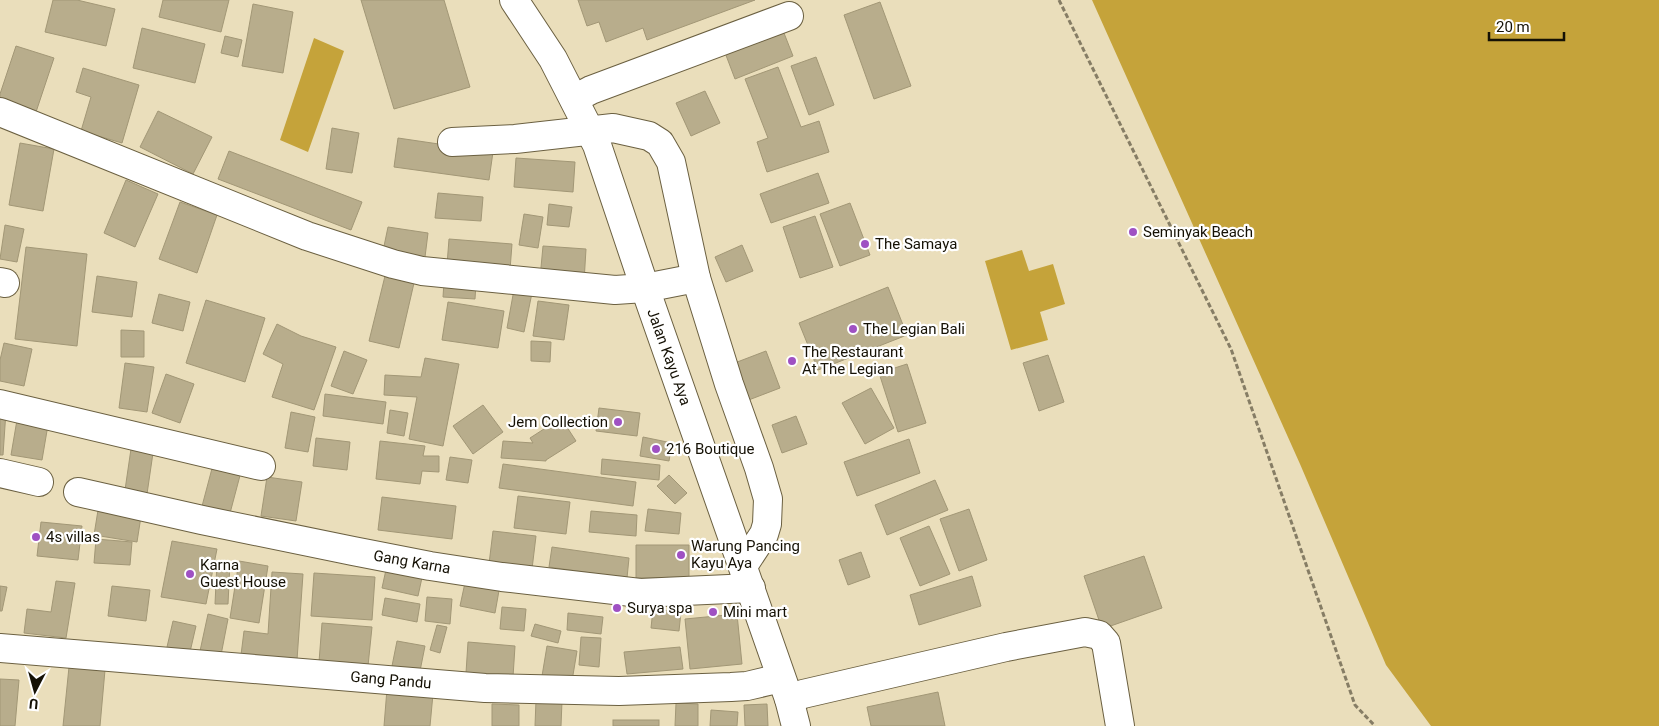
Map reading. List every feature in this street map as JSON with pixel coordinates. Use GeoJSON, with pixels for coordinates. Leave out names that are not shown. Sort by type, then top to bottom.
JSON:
{"type":"FeatureCollection","features":[{"type":"Feature","properties":{"kind":"street","name":"Jalan Kayu Aya"},"geometry":{"type":"LineString","coordinates":[[514,0],[553,59],[597,145],[645,288],[747,577],[796,726]]}},
{"type":"Feature","properties":{"kind":"street"},"geometry":{"type":"LineString","coordinates":[[574,99],[591,90],[789,16]]}},
{"type":"Feature","properties":{"kind":"street"},"geometry":{"type":"LineString","coordinates":[[0,112],[308,236],[393,264],[422,271],[605,289],[645,288],[696,278]]}},
{"type":"Feature","properties":{"kind":"street"},"geometry":{"type":"LineString","coordinates":[[452,142],[515,139],[613,128],[650,136],[660,142],[671,162],[696,278],[768,499],[768,524],[747,577]]}},
{"type":"Feature","properties":{"kind":"street"},"geometry":{"type":"LineString","coordinates":[[0,404],[261,466]]}},
{"type":"Feature","properties":{"kind":"street"},"geometry":{"type":"LineString","coordinates":[[0,473],[39,482]]}},
{"type":"Feature","properties":{"kind":"street","name":"Gang Karna"},"geometry":{"type":"LineString","coordinates":[[78,492],[353,551],[430,566],[502,577],[640,593],[747,577]]}},
{"type":"Feature","properties":{"kind":"street","name":"Gang Pandu"},"geometry":{"type":"LineString","coordinates":[[0,648],[485,688],[619,691],[747,686],[785,688],[803,694],[1006,647],[1085,632],[1098,635],[1106,644],[1120,726]]}},
{"type":"Feature","properties":{"kind":"path"},"geometry":{"type":"LineString","coordinates":[[1059,0],[1231,349],[1355,704],[1375,726]]}},
{"type":"Feature","properties":{"kind":"shaded area"},"geometry":{"type":"Polygon","coordinates":[[[1092,0],[1659,0],[1659,726],[1431,726],[1386,665],[1300,464],[1092,0]]]}},
{"type":"Feature","properties":{"kind":"shaded area"},"geometry":{"type":"Polygon","coordinates":[[[314,38],[344,51],[308,152],[280,140],[314,38]]]}},
{"type":"Feature","properties":{"kind":"shaded area"},"geometry":{"type":"Polygon","coordinates":[[[1022,250],[1029,271],[1053,264],[1065,304],[1040,312],[1048,340],[1011,350],[985,261],[1022,250]]]}},
{"type":"Feature","properties":{"kind":"building"},"geometry":{"type":"Polygon","coordinates":[[[53,0],[77,0],[115,9],[106,46],[45,32],[53,0]]]}},
{"type":"Feature","properties":{"kind":"building"},"geometry":{"type":"Polygon","coordinates":[[[163,0],[229,0],[221,32],[159,17],[163,0]]]}},
{"type":"Feature","properties":{"kind":"building"},"geometry":{"type":"Polygon","coordinates":[[[361,0],[444,0],[470,87],[394,109],[361,0]]]}},
{"type":"Feature","properties":{"kind":"building"},"geometry":{"type":"Polygon","coordinates":[[[578,0],[755,0],[647,40],[643,28],[606,42],[599,22],[587,26],[578,0]]]}},
{"type":"Feature","properties":{"kind":"building"},"geometry":{"type":"Polygon","coordinates":[[[880,2],[911,86],[874,99],[844,15],[880,2]]]}},
{"type":"Feature","properties":{"kind":"building"},"geometry":{"type":"Polygon","coordinates":[[[253,4],[293,12],[283,73],[242,66],[253,4]]]}},
{"type":"Feature","properties":{"kind":"building"},"geometry":{"type":"Polygon","coordinates":[[[142,28],[205,44],[195,83],[133,68],[142,28]]]}},
{"type":"Feature","properties":{"kind":"building"},"geometry":{"type":"Polygon","coordinates":[[[782,28],[793,56],[735,79],[724,50],[782,28]]]}},
{"type":"Feature","properties":{"kind":"building"},"geometry":{"type":"Polygon","coordinates":[[[225,36],[242,40],[238,57],[221,53],[225,36]]]}},
{"type":"Feature","properties":{"kind":"building"},"geometry":{"type":"Polygon","coordinates":[[[16,46],[54,58],[36,112],[0,101],[0,94],[16,46]]]}},
{"type":"Feature","properties":{"kind":"building"},"geometry":{"type":"Polygon","coordinates":[[[816,57],[834,105],[809,115],[791,66],[816,57]]]}},
{"type":"Feature","properties":{"kind":"building"},"geometry":{"type":"Polygon","coordinates":[[[778,67],[801,127],[819,121],[829,152],[767,172],[757,142],[768,138],[745,79],[778,67]]]}},
{"type":"Feature","properties":{"kind":"building"},"geometry":{"type":"Polygon","coordinates":[[[83,68],[139,85],[122,143],[81,131],[91,97],[76,92],[83,68]]]}},
{"type":"Feature","properties":{"kind":"building"},"geometry":{"type":"Polygon","coordinates":[[[705,91],[720,123],[691,136],[676,103],[705,91]]]}},
{"type":"Feature","properties":{"kind":"building"},"geometry":{"type":"Polygon","coordinates":[[[158,111],[212,137],[193,174],[140,147],[158,111]]]}},
{"type":"Feature","properties":{"kind":"building"},"geometry":{"type":"Polygon","coordinates":[[[332,128],[359,133],[352,173],[326,169],[332,128]]]}},
{"type":"Feature","properties":{"kind":"building"},"geometry":{"type":"Polygon","coordinates":[[[398,138],[493,152],[489,180],[394,167],[398,138]]]}},
{"type":"Feature","properties":{"kind":"building"},"geometry":{"type":"Polygon","coordinates":[[[20,143],[54,149],[43,211],[9,205],[20,143]]]}},
{"type":"Feature","properties":{"kind":"building"},"geometry":{"type":"Polygon","coordinates":[[[229,151],[362,202],[351,230],[218,179],[229,151]]]}},
{"type":"Feature","properties":{"kind":"building"},"geometry":{"type":"Polygon","coordinates":[[[516,158],[575,162],[573,192],[514,187],[516,158]]]}},
{"type":"Feature","properties":{"kind":"building"},"geometry":{"type":"Polygon","coordinates":[[[818,173],[829,203],[771,223],[760,194],[818,173]]]}},
{"type":"Feature","properties":{"kind":"building"},"geometry":{"type":"Polygon","coordinates":[[[126,180],[158,194],[135,247],[104,233],[126,180]]]}},
{"type":"Feature","properties":{"kind":"building"},"geometry":{"type":"Polygon","coordinates":[[[438,193],[483,197],[481,221],[435,218],[438,193]]]}},
{"type":"Feature","properties":{"kind":"building"},"geometry":{"type":"Polygon","coordinates":[[[180,202],[217,215],[197,273],[159,259],[180,202]]]}},
{"type":"Feature","properties":{"kind":"building"},"geometry":{"type":"Polygon","coordinates":[[[850,203],[870,255],[840,266],[820,214],[850,203]]]}},
{"type":"Feature","properties":{"kind":"building"},"geometry":{"type":"Polygon","coordinates":[[[549,204],[572,207],[569,227],[547,225],[549,204]]]}},
{"type":"Feature","properties":{"kind":"building"},"geometry":{"type":"Polygon","coordinates":[[[524,214],[543,217],[538,248],[519,245],[524,214]]]}},
{"type":"Feature","properties":{"kind":"building"},"geometry":{"type":"Polygon","coordinates":[[[815,216],[833,267],[800,278],[783,227],[815,216]]]}},
{"type":"Feature","properties":{"kind":"building"},"geometry":{"type":"Polygon","coordinates":[[[5,225],[24,229],[17,262],[0,259],[5,225]]]}},
{"type":"Feature","properties":{"kind":"building"},"geometry":{"type":"Polygon","coordinates":[[[388,227],[428,233],[425,257],[383,251],[388,227]]]}},
{"type":"Feature","properties":{"kind":"building"},"geometry":{"type":"Polygon","coordinates":[[[449,239],[512,244],[510,270],[447,265],[449,239]]]}},
{"type":"Feature","properties":{"kind":"building"},"geometry":{"type":"Polygon","coordinates":[[[742,245],[753,271],[726,282],[715,257],[742,245]]]}},
{"type":"Feature","properties":{"kind":"building"},"geometry":{"type":"Polygon","coordinates":[[[543,246],[586,249],[584,282],[540,278],[543,246]]]}},
{"type":"Feature","properties":{"kind":"building"},"geometry":{"type":"Polygon","coordinates":[[[26,247],[87,254],[77,346],[15,339],[26,247]]]}},
{"type":"Feature","properties":{"kind":"building"},"geometry":{"type":"Polygon","coordinates":[[[97,276],[137,282],[132,317],[92,312],[97,276]]]}},
{"type":"Feature","properties":{"kind":"building"},"geometry":{"type":"Polygon","coordinates":[[[385,276],[414,283],[399,348],[369,341],[385,276]]]}},
{"type":"Feature","properties":{"kind":"building"},"geometry":{"type":"Polygon","coordinates":[[[444,282],[476,284],[475,299],[443,297],[444,282]]]}},
{"type":"Feature","properties":{"kind":"building"},"geometry":{"type":"Polygon","coordinates":[[[515,284],[533,288],[524,332],[507,328],[515,284]]]}},
{"type":"Feature","properties":{"kind":"building","name":"The Legian Bali"},"geometry":{"type":"Polygon","coordinates":[[[888,287],[907,335],[818,370],[799,323],[888,287]]]}},
{"type":"Feature","properties":{"kind":"building"},"geometry":{"type":"Polygon","coordinates":[[[159,294],[190,302],[183,331],[152,323],[159,294]]]}},
{"type":"Feature","properties":{"kind":"building"},"geometry":{"type":"Polygon","coordinates":[[[206,300],[265,318],[245,382],[186,363],[206,300]]]}},
{"type":"Feature","properties":{"kind":"building"},"geometry":{"type":"Polygon","coordinates":[[[538,301],[569,305],[564,340],[533,336],[538,301]]]}},
{"type":"Feature","properties":{"kind":"building"},"geometry":{"type":"Polygon","coordinates":[[[448,302],[504,311],[498,348],[442,340],[448,302]]]}},
{"type":"Feature","properties":{"kind":"building"},"geometry":{"type":"Polygon","coordinates":[[[277,324],[301,336],[336,347],[314,410],[272,397],[283,364],[263,354],[277,324]]]}},
{"type":"Feature","properties":{"kind":"building"},"geometry":{"type":"Polygon","coordinates":[[[121,330],[144,331],[144,357],[121,357],[121,330]]]}},
{"type":"Feature","properties":{"kind":"building"},"geometry":{"type":"Polygon","coordinates":[[[531,341],[551,342],[550,362],[531,361],[531,341]]]}},
{"type":"Feature","properties":{"kind":"building"},"geometry":{"type":"Polygon","coordinates":[[[4,343],[32,349],[24,386],[0,381],[0,360],[4,343]]]}},
{"type":"Feature","properties":{"kind":"building"},"geometry":{"type":"Polygon","coordinates":[[[344,351],[367,360],[353,394],[331,386],[344,351]]]}},
{"type":"Feature","properties":{"kind":"building"},"geometry":{"type":"Polygon","coordinates":[[[766,351],[780,388],[746,401],[732,364],[766,351]]]}},
{"type":"Feature","properties":{"kind":"building"},"geometry":{"type":"Polygon","coordinates":[[[1048,355],[1064,402],[1039,411],[1023,363],[1048,355]]]}},
{"type":"Feature","properties":{"kind":"building"},"geometry":{"type":"Polygon","coordinates":[[[425,358],[459,364],[443,446],[409,439],[417,397],[384,395],[385,375],[421,377],[425,358]]]}},
{"type":"Feature","properties":{"kind":"building"},"geometry":{"type":"Polygon","coordinates":[[[125,363],[154,367],[147,412],[119,408],[125,363]]]}},
{"type":"Feature","properties":{"kind":"building"},"geometry":{"type":"Polygon","coordinates":[[[907,364],[926,423],[898,432],[879,373],[907,364]]]}},
{"type":"Feature","properties":{"kind":"building"},"geometry":{"type":"Polygon","coordinates":[[[166,374],[194,384],[180,423],[152,413],[166,374]]]}},
{"type":"Feature","properties":{"kind":"building"},"geometry":{"type":"Polygon","coordinates":[[[871,388],[894,428],[865,444],[842,403],[871,388]]]}},
{"type":"Feature","properties":{"kind":"building"},"geometry":{"type":"Polygon","coordinates":[[[325,394],[386,402],[383,424],[323,416],[325,394]]]}},
{"type":"Feature","properties":{"kind":"building"},"geometry":{"type":"Polygon","coordinates":[[[483,405],[503,432],[473,454],[453,426],[483,405]]]}},
{"type":"Feature","properties":{"kind":"building","name":"Jem Collection"},"geometry":{"type":"Polygon","coordinates":[[[599,408],[640,413],[637,436],[596,431],[599,408]]]}},
{"type":"Feature","properties":{"kind":"building"},"geometry":{"type":"Polygon","coordinates":[[[390,410],[408,413],[404,436],[387,433],[390,410]]]}},
{"type":"Feature","properties":{"kind":"building"},"geometry":{"type":"Polygon","coordinates":[[[0,411],[6,411],[3,455],[0,455],[0,411]]]}},
{"type":"Feature","properties":{"kind":"building"},"geometry":{"type":"Polygon","coordinates":[[[291,412],[315,417],[308,452],[285,448],[291,412]]]}},
{"type":"Feature","properties":{"kind":"building"},"geometry":{"type":"Polygon","coordinates":[[[18,414],[49,419],[42,460],[11,455],[18,414]]]}},
{"type":"Feature","properties":{"kind":"building"},"geometry":{"type":"Polygon","coordinates":[[[796,416],[807,444],[782,453],[772,425],[796,416]]]}},
{"type":"Feature","properties":{"kind":"building"},"geometry":{"type":"Polygon","coordinates":[[[561,418],[576,441],[546,461],[501,458],[503,441],[533,443],[530,438],[561,418]]]}},
{"type":"Feature","properties":{"kind":"building","name":"216 Boutique"},"geometry":{"type":"Polygon","coordinates":[[[643,437],[672,443],[669,461],[640,456],[643,437]]]}},
{"type":"Feature","properties":{"kind":"building"},"geometry":{"type":"Polygon","coordinates":[[[316,438],[350,442],[347,470],[313,466],[316,438]]]}},
{"type":"Feature","properties":{"kind":"building"},"geometry":{"type":"Polygon","coordinates":[[[909,439],[920,473],[857,496],[844,462],[909,439]]]}},
{"type":"Feature","properties":{"kind":"building"},"geometry":{"type":"Polygon","coordinates":[[[380,441],[425,446],[423,456],[439,456],[439,472],[422,471],[420,484],[376,479],[380,441]]]}},
{"type":"Feature","properties":{"kind":"building"},"geometry":{"type":"Polygon","coordinates":[[[132,442],[154,446],[147,494],[125,490],[132,442]]]}},
{"type":"Feature","properties":{"kind":"building"},"geometry":{"type":"Polygon","coordinates":[[[450,457],[472,460],[468,483],[446,480],[450,457]]]}},
{"type":"Feature","properties":{"kind":"building"},"geometry":{"type":"Polygon","coordinates":[[[602,459],[660,465],[659,480],[601,474],[602,459]]]}},
{"type":"Feature","properties":{"kind":"building"},"geometry":{"type":"Polygon","coordinates":[[[214,461],[242,468],[229,517],[201,510],[214,461]]]}},
{"type":"Feature","properties":{"kind":"building"},"geometry":{"type":"Polygon","coordinates":[[[503,464],[636,482],[633,506],[499,488],[503,464]]]}},
{"type":"Feature","properties":{"kind":"building"},"geometry":{"type":"Polygon","coordinates":[[[669,475],[687,493],[675,504],[657,486],[669,475]]]}},
{"type":"Feature","properties":{"kind":"building"},"geometry":{"type":"Polygon","coordinates":[[[267,477],[302,482],[296,521],[261,516],[267,477]]]}},
{"type":"Feature","properties":{"kind":"building"},"geometry":{"type":"Polygon","coordinates":[[[935,480],[948,510],[887,535],[875,505],[935,480]]]}},
{"type":"Feature","properties":{"kind":"building"},"geometry":{"type":"Polygon","coordinates":[[[518,496],[570,502],[566,534],[514,528],[518,496]]]}},
{"type":"Feature","properties":{"kind":"building"},"geometry":{"type":"Polygon","coordinates":[[[382,497],[456,506],[452,539],[378,530],[382,497]]]}},
{"type":"Feature","properties":{"kind":"building"},"geometry":{"type":"Polygon","coordinates":[[[99,504],[142,510],[137,542],[94,535],[99,504]]]}},
{"type":"Feature","properties":{"kind":"building"},"geometry":{"type":"Polygon","coordinates":[[[648,509],[681,513],[679,534],[645,531],[648,509]]]}},
{"type":"Feature","properties":{"kind":"building"},"geometry":{"type":"Polygon","coordinates":[[[969,509],[987,560],[959,571],[940,519],[969,509]]]}},
{"type":"Feature","properties":{"kind":"building"},"geometry":{"type":"Polygon","coordinates":[[[591,511],[637,515],[636,536],[589,532],[591,511]]]}},
{"type":"Feature","properties":{"kind":"building"},"geometry":{"type":"Polygon","coordinates":[[[41,522],[82,526],[78,560],[37,556],[41,522]]]}},
{"type":"Feature","properties":{"kind":"building"},"geometry":{"type":"Polygon","coordinates":[[[929,526],[950,574],[920,586],[900,538],[929,526]]]}},
{"type":"Feature","properties":{"kind":"building"},"geometry":{"type":"Polygon","coordinates":[[[493,531],[536,536],[532,569],[489,564],[493,531]]]}},
{"type":"Feature","properties":{"kind":"building"},"geometry":{"type":"Polygon","coordinates":[[[96,539],[132,542],[130,565],[94,563],[96,539]]]}},
{"type":"Feature","properties":{"kind":"building"},"geometry":{"type":"Polygon","coordinates":[[[172,541],[217,549],[206,604],[161,597],[172,541]]]}},
{"type":"Feature","properties":{"kind":"building"},"geometry":{"type":"Polygon","coordinates":[[[636,545],[689,545],[689,577],[636,578],[636,545]]]}},
{"type":"Feature","properties":{"kind":"building"},"geometry":{"type":"Polygon","coordinates":[[[552,547],[629,558],[627,578],[549,567],[552,547]]]}},
{"type":"Feature","properties":{"kind":"building"},"geometry":{"type":"Polygon","coordinates":[[[861,552],[870,577],[848,585],[839,560],[861,552]]]}},
{"type":"Feature","properties":{"kind":"building"},"geometry":{"type":"Polygon","coordinates":[[[1144,556],[1162,608],[1102,629],[1084,576],[1144,556]]]}},
{"type":"Feature","properties":{"kind":"building"},"geometry":{"type":"Polygon","coordinates":[[[239,561],[268,566],[259,623],[230,618],[239,561]]]}},
{"type":"Feature","properties":{"kind":"building"},"geometry":{"type":"Polygon","coordinates":[[[217,562],[230,563],[228,604],[215,604],[217,562]]]}},
{"type":"Feature","properties":{"kind":"building"},"geometry":{"type":"Polygon","coordinates":[[[387,565],[423,573],[418,596],[382,588],[387,565]]]}},
{"type":"Feature","properties":{"kind":"building"},"geometry":{"type":"Polygon","coordinates":[[[272,572],[303,574],[297,660],[241,655],[244,631],[268,634],[272,572]]]}},
{"type":"Feature","properties":{"kind":"building"},"geometry":{"type":"Polygon","coordinates":[[[314,573],[375,577],[372,620],[311,616],[314,573]]]}},
{"type":"Feature","properties":{"kind":"building"},"geometry":{"type":"Polygon","coordinates":[[[972,576],[981,606],[919,625],[910,595],[972,576]]]}},
{"type":"Feature","properties":{"kind":"building"},"geometry":{"type":"Polygon","coordinates":[[[466,578],[500,585],[495,613],[460,606],[466,578]]]}},
{"type":"Feature","properties":{"kind":"building"},"geometry":{"type":"Polygon","coordinates":[[[56,581],[75,583],[66,638],[24,633],[27,609],[51,612],[56,581]]]}},
{"type":"Feature","properties":{"kind":"building"},"geometry":{"type":"Polygon","coordinates":[[[0,586],[7,587],[2,611],[0,611],[0,586]]]}},
{"type":"Feature","properties":{"kind":"building"},"geometry":{"type":"Polygon","coordinates":[[[112,586],[150,590],[146,621],[108,616],[112,586]]]}},
{"type":"Feature","properties":{"kind":"building"},"geometry":{"type":"Polygon","coordinates":[[[427,597],[452,599],[450,624],[425,621],[427,597]]]}},
{"type":"Feature","properties":{"kind":"building"},"geometry":{"type":"Polygon","coordinates":[[[385,598],[420,604],[417,622],[382,615],[385,598]]]}},
{"type":"Feature","properties":{"kind":"building"},"geometry":{"type":"Polygon","coordinates":[[[502,607],[526,609],[524,631],[500,629],[502,607]]]}},
{"type":"Feature","properties":{"kind":"building"},"geometry":{"type":"Polygon","coordinates":[[[653,609],[681,612],[679,631],[651,628],[653,609]]]}},
{"type":"Feature","properties":{"kind":"building"},"geometry":{"type":"Polygon","coordinates":[[[568,613],[603,617],[601,634],[567,630],[568,613]]]}},
{"type":"Feature","properties":{"kind":"building"},"geometry":{"type":"Polygon","coordinates":[[[208,614],[228,619],[221,655],[200,651],[208,614]]]}},
{"type":"Feature","properties":{"kind":"building"},"geometry":{"type":"Polygon","coordinates":[[[737,614],[742,664],[690,669],[685,619],[737,614]]]}},
{"type":"Feature","properties":{"kind":"building"},"geometry":{"type":"Polygon","coordinates":[[[173,621],[196,626],[190,652],[167,647],[173,621]]]}},
{"type":"Feature","properties":{"kind":"building"},"geometry":{"type":"Polygon","coordinates":[[[322,623],[372,627],[368,666],[319,662],[322,623]]]}},
{"type":"Feature","properties":{"kind":"building"},"geometry":{"type":"Polygon","coordinates":[[[535,624],[561,631],[558,643],[531,636],[535,624]]]}},
{"type":"Feature","properties":{"kind":"building"},"geometry":{"type":"Polygon","coordinates":[[[437,625],[447,627],[440,653],[430,650],[437,625]]]}},
{"type":"Feature","properties":{"kind":"building"},"geometry":{"type":"Polygon","coordinates":[[[581,637],[601,638],[599,667],[579,665],[581,637]]]}},
{"type":"Feature","properties":{"kind":"building"},"geometry":{"type":"Polygon","coordinates":[[[397,641],[425,646],[420,671],[392,666],[397,641]]]}},
{"type":"Feature","properties":{"kind":"building"},"geometry":{"type":"Polygon","coordinates":[[[468,642],[515,646],[513,677],[466,673],[468,642]]]}},
{"type":"Feature","properties":{"kind":"building"},"geometry":{"type":"Polygon","coordinates":[[[547,646],[577,651],[572,681],[542,676],[547,646]]]}},
{"type":"Feature","properties":{"kind":"building"},"geometry":{"type":"Polygon","coordinates":[[[680,647],[683,669],[627,674],[624,652],[680,647]]]}},
{"type":"Feature","properties":{"kind":"building"},"geometry":{"type":"Polygon","coordinates":[[[69,667],[105,670],[100,726],[63,726],[69,667]]]}},
{"type":"Feature","properties":{"kind":"building"},"geometry":{"type":"Polygon","coordinates":[[[0,679],[19,680],[15,726],[0,726],[0,679]]]}},
{"type":"Feature","properties":{"kind":"building"},"geometry":{"type":"Polygon","coordinates":[[[387,689],[433,694],[430,726],[384,726],[387,689]]]}},
{"type":"Feature","properties":{"kind":"building"},"geometry":{"type":"Polygon","coordinates":[[[938,692],[945,726],[871,726],[867,707],[938,692]]]}},
{"type":"Feature","properties":{"kind":"building"},"geometry":{"type":"Polygon","coordinates":[[[536,700],[562,701],[561,726],[535,726],[536,700]]]}},
{"type":"Feature","properties":{"kind":"building"},"geometry":{"type":"Polygon","coordinates":[[[676,703],[698,704],[698,726],[675,726],[676,703]]]}},
{"type":"Feature","properties":{"kind":"building"},"geometry":{"type":"Polygon","coordinates":[[[492,704],[519,705],[519,726],[492,726],[492,704]]]}},
{"type":"Feature","properties":{"kind":"building"},"geometry":{"type":"Polygon","coordinates":[[[767,704],[768,726],[745,726],[744,705],[767,704]]]}},
{"type":"Feature","properties":{"kind":"building"},"geometry":{"type":"Polygon","coordinates":[[[711,710],[738,712],[737,726],[710,726],[711,710]]]}},
{"type":"Feature","properties":{"kind":"building"},"geometry":{"type":"Polygon","coordinates":[[[613,720],[659,720],[659,726],[613,726],[613,720]]]}},
{"type":"Feature","properties":{"kind":"place","name":"Seminyak Beach"},"geometry":{"type":"Point","coordinates":[1133,232]}},
{"type":"Feature","properties":{"kind":"place","name":"The Samaya"},"geometry":{"type":"Point","coordinates":[865,244]}},
{"type":"Feature","properties":{"kind":"place","name":"The Legian Bali"},"geometry":{"type":"Point","coordinates":[853,329]}},
{"type":"Feature","properties":{"kind":"place","name":"The Restaurant At The Legian"},"geometry":{"type":"Point","coordinates":[792,361]}},
{"type":"Feature","properties":{"kind":"place","name":"Jem Collection"},"geometry":{"type":"Point","coordinates":[618,422]}},
{"type":"Feature","properties":{"kind":"place","name":"216 Boutique"},"geometry":{"type":"Point","coordinates":[656,449]}},
{"type":"Feature","properties":{"kind":"place","name":"4s villas"},"geometry":{"type":"Point","coordinates":[36,537]}},
{"type":"Feature","properties":{"kind":"place","name":"Warung Pancing Kayu Aya"},"geometry":{"type":"Point","coordinates":[681,555]}},
{"type":"Feature","properties":{"kind":"place","name":"Karna Guest House"},"geometry":{"type":"Point","coordinates":[190,574]}},
{"type":"Feature","properties":{"kind":"place","name":"Surya spa"},"geometry":{"type":"Point","coordinates":[617,608]}},
{"type":"Feature","properties":{"kind":"place","name":"Mini mart"},"geometry":{"type":"Point","coordinates":[713,612]}}]}
